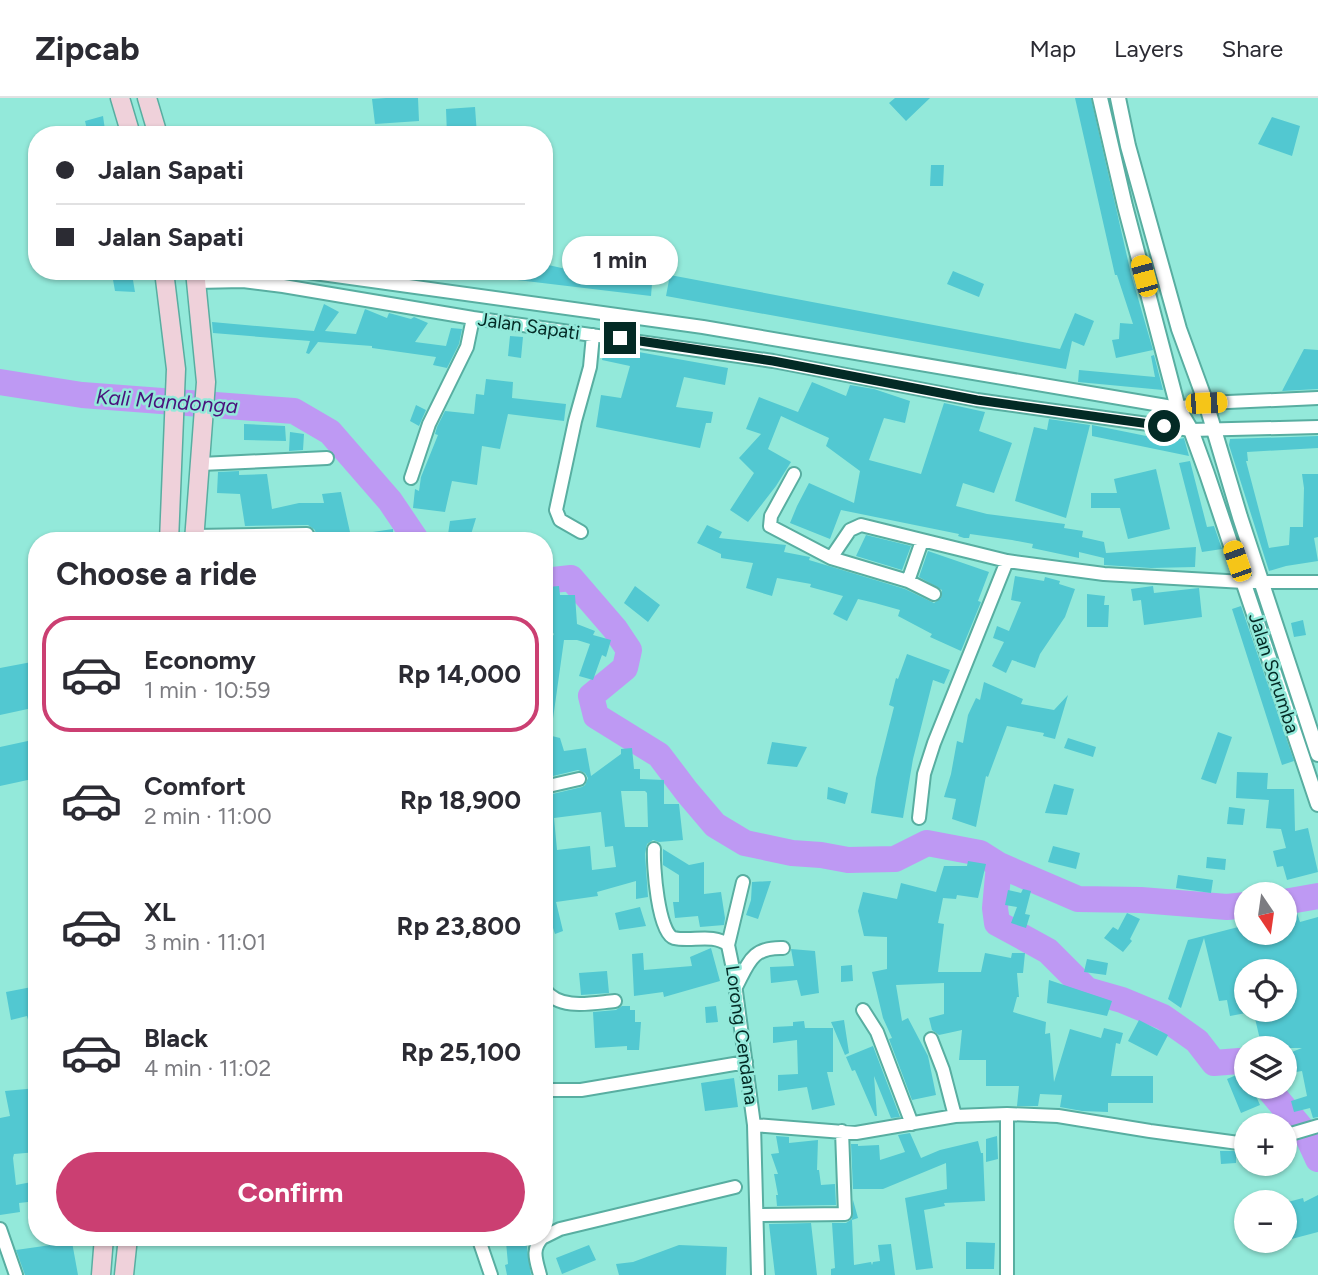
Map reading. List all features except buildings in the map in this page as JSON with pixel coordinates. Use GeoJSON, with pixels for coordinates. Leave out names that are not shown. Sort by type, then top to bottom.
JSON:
{"type":"FeatureCollection","features":[{"type":"Feature","properties":{"kind":"main road"},"geometry":{"type":"LineString","coordinates":[[120,98],[128,126]]}},
{"type":"Feature","properties":{"kind":"main road"},"geometry":{"type":"LineString","coordinates":[[147,98],[155,126]]}},
{"type":"Feature","properties":{"kind":"main road"},"geometry":{"type":"LineString","coordinates":[[165,280],[176,354],[169,532]]}},
{"type":"Feature","properties":{"kind":"main road"},"geometry":{"type":"LineString","coordinates":[[195,532],[206,415],[206,382],[196,280]]}},
{"type":"Feature","properties":{"kind":"main road"},"geometry":{"type":"LineString","coordinates":[[101,1275],[103,1246]]}},
{"type":"Feature","properties":{"kind":"main road"},"geometry":{"type":"LineString","coordinates":[[124,1275],[127,1246]]}},
{"type":"Feature","properties":{"kind":"street","name":"Jalan Sorumba"},"geometry":{"type":"LineString","coordinates":[[1100,98],[1125,206],[1178,408],[1191,430],[1318,804]]}},
{"type":"Feature","properties":{"kind":"street"},"geometry":{"type":"LineString","coordinates":[[1118,98],[1128,146],[1179,329],[1206,403],[1318,754]]}},
{"type":"Feature","properties":{"kind":"street","name":"Jalan Sapati"},"geometry":{"type":"LineString","coordinates":[[231,280],[773,361],[977,400],[1191,430],[1318,428]]}},
{"type":"Feature","properties":{"kind":"street","name":"Jalan Sapati"},"geometry":{"type":"LineString","coordinates":[[365,280],[702,327],[1178,408],[1206,403],[1318,398]]}},
{"type":"Feature","properties":{"kind":"street"},"geometry":{"type":"LineString","coordinates":[[411,478],[429,424],[467,347],[473,318]]}},
{"type":"Feature","properties":{"kind":"street"},"geometry":{"type":"LineString","coordinates":[[698,350],[702,327]]}},
{"type":"Feature","properties":{"kind":"street"},"geometry":{"type":"LineString","coordinates":[[581,533],[560,520],[556,509],[590,367],[593,335]]}},
{"type":"Feature","properties":{"kind":"street"},"geometry":{"type":"LineString","coordinates":[[201,464],[327,458]]}},
{"type":"Feature","properties":{"kind":"street"},"geometry":{"type":"LineString","coordinates":[[794,474],[771,516],[770,526],[831,558],[908,581],[934,594]]}},
{"type":"Feature","properties":{"kind":"street"},"geometry":{"type":"LineString","coordinates":[[831,558],[850,530],[862,526],[1007,561],[1104,574],[1244,582],[1318,582]]}},
{"type":"Feature","properties":{"kind":"street"},"geometry":{"type":"LineString","coordinates":[[908,581],[922,541]]}},
{"type":"Feature","properties":{"kind":"street"},"geometry":{"type":"LineString","coordinates":[[919,818],[924,774],[934,743],[1007,561]]}},
{"type":"Feature","properties":{"kind":"street"},"geometry":{"type":"LineString","coordinates":[[553,785],[579,779]]}},
{"type":"Feature","properties":{"kind":"street","name":"Lorong Cendana"},"geometry":{"type":"LineString","coordinates":[[654,849],[653,872],[666,930],[674,937],[719,939],[728,945],[754,1125],[758,1275]]}},
{"type":"Feature","properties":{"kind":"street"},"geometry":{"type":"LineString","coordinates":[[728,945],[743,882]]}},
{"type":"Feature","properties":{"kind":"street"},"geometry":{"type":"LineString","coordinates":[[736,987],[751,958],[770,947],[783,948]]}},
{"type":"Feature","properties":{"kind":"street"},"geometry":{"type":"LineString","coordinates":[[553,996],[568,1004],[615,1001]]}},
{"type":"Feature","properties":{"kind":"street"},"geometry":{"type":"LineString","coordinates":[[863,1010],[877,1032],[912,1124]]}},
{"type":"Feature","properties":{"kind":"street"},"geometry":{"type":"LineString","coordinates":[[931,1039],[943,1070],[955,1116]]}},
{"type":"Feature","properties":{"kind":"street"},"geometry":{"type":"LineString","coordinates":[[553,1090],[581,1090],[746,1062]]}},
{"type":"Feature","properties":{"kind":"street"},"geometry":{"type":"LineString","coordinates":[[1007,1114],[1007,1275]]}},
{"type":"Feature","properties":{"kind":"street"},"geometry":{"type":"LineString","coordinates":[[754,1125],[856,1133],[955,1116],[1007,1114],[1058,1116],[1234,1142]]}},
{"type":"Feature","properties":{"kind":"street"},"geometry":{"type":"LineString","coordinates":[[1297,1132],[1318,1126]]}},
{"type":"Feature","properties":{"kind":"street"},"geometry":{"type":"LineString","coordinates":[[757,1215],[845,1213],[842,1131]]}},
{"type":"Feature","properties":{"kind":"street"},"geometry":{"type":"LineString","coordinates":[[553,1232],[735,1187]]}},
{"type":"Feature","properties":{"kind":"street"},"geometry":{"type":"LineString","coordinates":[[0,1229],[16,1275]]}},
{"type":"Feature","properties":{"kind":"street"},"geometry":{"type":"LineString","coordinates":[[481,1246],[491,1275]]}},
{"type":"Feature","properties":{"kind":"street"},"geometry":{"type":"LineString","coordinates":[[536,1246],[534,1255],[540,1275]]}},
{"type":"Feature","properties":{"kind":"waterway","name":"Kali Mandonga"},"geometry":{"type":"LineString","coordinates":[[0,382],[82,395],[294,411],[330,432],[390,501],[411,532]]}},
{"type":"Feature","properties":{"kind":"waterway"},"geometry":{"type":"LineString","coordinates":[[553,580],[571,578],[615,629],[629,650],[625,668],[591,696],[596,716],[659,755],[715,825],[745,843],[792,853],[848,860],[895,859],[927,843],[980,853],[999,865],[995,908],[997,923],[1048,951],[1087,990],[1122,1000],[1163,1017],[1197,1041],[1214,1063],[1234,1061]]}},
{"type":"Feature","properties":{"kind":"waterway"},"geometry":{"type":"LineString","coordinates":[[999,865],[1078,899],[1234,906]]}},
{"type":"Feature","properties":{"kind":"waterway"},"geometry":{"type":"LineString","coordinates":[[1297,900],[1318,896]]}},
{"type":"Feature","properties":{"kind":"waterway"},"geometry":{"type":"LineString","coordinates":[[1277,1099],[1307,1135],[1318,1159]]}},
{"type":"Feature","properties":{"kind":"route"},"geometry":{"type":"LineString","coordinates":[[620,338],[773,361],[977,400],[1164,426]]}}]}
